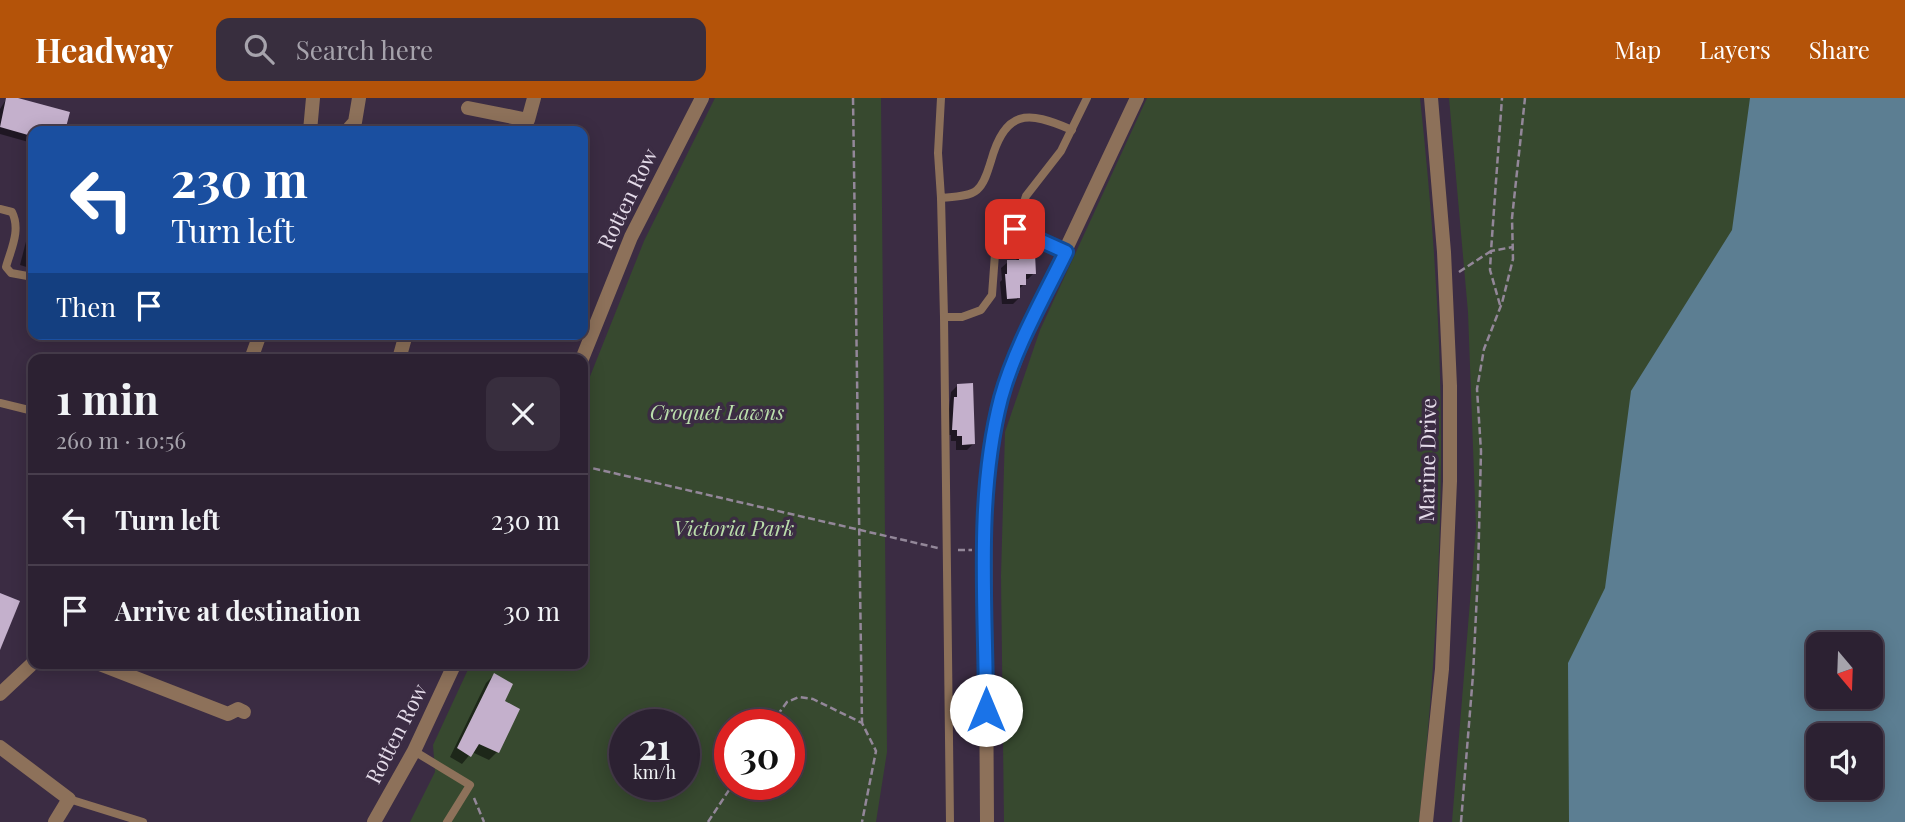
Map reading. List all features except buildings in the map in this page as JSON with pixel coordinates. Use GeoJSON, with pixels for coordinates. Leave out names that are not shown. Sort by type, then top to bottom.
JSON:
{"type":"FeatureCollection","features":[{"type":"Feature","properties":{"kind":"street"},"geometry":{"type":"LineString","coordinates":[[312,126],[313,98]]}},
{"type":"Feature","properties":{"kind":"street"},"geometry":{"type":"LineString","coordinates":[[351,126],[355,122],[359,98]]}},
{"type":"Feature","properties":{"kind":"street"},"geometry":{"type":"LineString","coordinates":[[468,108],[528,120],[534,98]]}},
{"type":"Feature","properties":{"kind":"street","name":"Rotten Row"},"geometry":{"type":"LineString","coordinates":[[584,354],[631,237],[702,98]]}},
{"type":"Feature","properties":{"kind":"street"},"geometry":{"type":"LineString","coordinates":[[987,822],[985,550],[987,475],[991,444],[1002,395],[1024,336],[1137,98]]}},
{"type":"Feature","properties":{"kind":"street","name":"Marine Drive"},"geometry":{"type":"LineString","coordinates":[[1426,822],[1442,669],[1450,481],[1450,386],[1444,252],[1431,98]]}},
{"type":"Feature","properties":{"kind":"street"},"geometry":{"type":"LineString","coordinates":[[0,694],[28,668]]}},
{"type":"Feature","properties":{"kind":"street"},"geometry":{"type":"LineString","coordinates":[[112,669],[228,714],[238,709],[244,712]]}},
{"type":"Feature","properties":{"kind":"street","name":"Rotten Row"},"geometry":{"type":"LineString","coordinates":[[374,822],[414,751],[452,669]]}},
{"type":"Feature","properties":{"kind":"street"},"geometry":{"type":"LineString","coordinates":[[0,747],[69,799],[55,822]]}},
{"type":"Feature","properties":{"kind":"lane"},"geometry":{"type":"LineString","coordinates":[[942,98],[938,153],[944,317],[950,822]]}},
{"type":"Feature","properties":{"kind":"lane"},"geometry":{"type":"LineString","coordinates":[[944,317],[962,317],[981,310],[992,295],[995,254],[1015,229],[1026,196],[1061,151],[1087,98]]}},
{"type":"Feature","properties":{"kind":"lane"},"geometry":{"type":"LineString","coordinates":[[941,198],[959,197],[976,191],[987,175],[1001,135],[1007,125],[1016,118],[1044,119],[1072,130]]}},
{"type":"Feature","properties":{"kind":"lane"},"geometry":{"type":"LineString","coordinates":[[0,209],[12,212],[16,221],[16,233],[6,267],[11,273],[28,276]]}},
{"type":"Feature","properties":{"kind":"lane"},"geometry":{"type":"LineString","coordinates":[[1015,229],[1066,252]]}},
{"type":"Feature","properties":{"kind":"lane"},"geometry":{"type":"LineString","coordinates":[[0,403],[28,410]]}},
{"type":"Feature","properties":{"kind":"lane"},"geometry":{"type":"LineString","coordinates":[[414,751],[470,785],[447,822]]}},
{"type":"Feature","properties":{"kind":"lane"},"geometry":{"type":"LineString","coordinates":[[69,799],[143,822]]}},
{"type":"Feature","properties":{"kind":"path"},"geometry":{"type":"LineString","coordinates":[[853,98],[862,723],[876,751],[862,822]]}},
{"type":"Feature","properties":{"kind":"path"},"geometry":{"type":"LineString","coordinates":[[1500,307],[1490,270],[1502,98]]}},
{"type":"Feature","properties":{"kind":"path"},"geometry":{"type":"LineString","coordinates":[[1461,822],[1478,573],[1481,451],[1477,389],[1484,349],[1500,307],[1513,259],[1511,218],[1525,98]]}},
{"type":"Feature","properties":{"kind":"path"},"geometry":{"type":"LineString","coordinates":[[1456,274],[1491,251],[1513,247]]}},
{"type":"Feature","properties":{"kind":"path"},"geometry":{"type":"LineString","coordinates":[[588,467],[947,550],[985,550]]}},
{"type":"Feature","properties":{"kind":"path"},"geometry":{"type":"LineString","coordinates":[[782,709],[787,702],[799,697],[813,699],[862,723]]}},
{"type":"Feature","properties":{"kind":"path"},"geometry":{"type":"LineString","coordinates":[[470,785],[481,821]]}},
{"type":"Feature","properties":{"kind":"path"},"geometry":{"type":"LineString","coordinates":[[708,822],[722,800]]}},
{"type":"Feature","properties":{"kind":"green space","name":"Victoria Park"},"geometry":{"type":"Polygon","coordinates":[[[715,98],[881,98],[887,752],[876,822],[410,822],[435,772],[433,745],[468,669],[588,669],[588,381],[644,241],[715,98]]]}},
{"type":"Feature","properties":{"kind":"green space"},"geometry":{"type":"Polygon","coordinates":[[[1147,98],[1420,98],[1436,280],[1441,463],[1434,642],[1419,822],[1004,822],[1001,576],[1005,432],[1040,330],[1147,98]]]}},
{"type":"Feature","properties":{"kind":"green space"},"geometry":{"type":"Polygon","coordinates":[[[1449,98],[1905,98],[1905,822],[1452,822],[1476,528],[1468,312],[1449,98]]]}},
{"type":"Feature","properties":{"kind":"water"},"geometry":{"type":"Polygon","coordinates":[[[1750,98],[1905,98],[1905,822],[1569,822],[1568,663],[1605,588],[1631,391],[1732,230],[1750,98]]]}},
{"type":"Feature","properties":{"kind":"route"},"geometry":{"type":"LineString","coordinates":[[986,710],[985,503],[991,444],[1002,395],[1024,336],[1066,252],[1015,229]]}},
{"type":"Feature","properties":{"kind":"park label","name":"Croquet Lawns"},"geometry":{"type":"Point","coordinates":[717,413]}}]}
